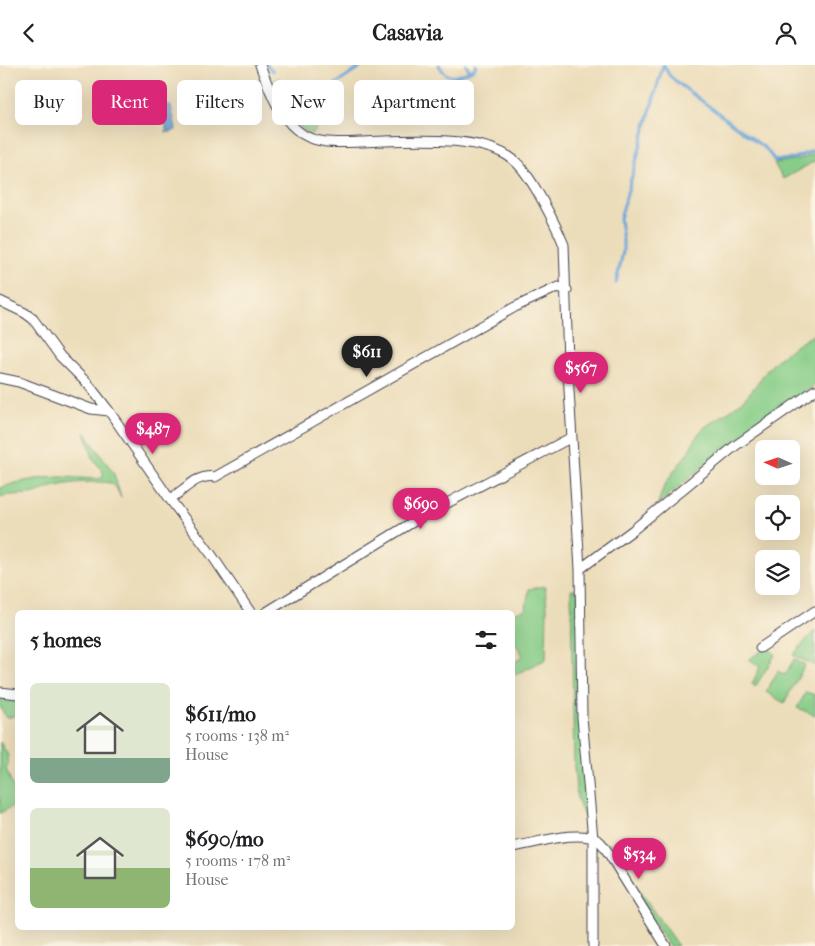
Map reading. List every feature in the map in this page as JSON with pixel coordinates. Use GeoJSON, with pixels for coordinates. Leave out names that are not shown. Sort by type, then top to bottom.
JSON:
{"type":"FeatureCollection","features":[{"type":"Feature","properties":{"kind":"street"},"geometry":{"type":"LineString","coordinates":[[260,65],[281,112],[299,132],[311,139],[340,143],[421,141],[465,143],[482,145],[507,155],[518,163],[525,173],[559,232],[564,245],[580,569],[582,717],[593,839],[593,946]]}},
{"type":"Feature","properties":{"kind":"street"},"geometry":{"type":"LineString","coordinates":[[169,498],[200,477],[208,475],[215,477],[515,307],[558,287],[567,290]]}},
{"type":"Feature","properties":{"kind":"street"},"geometry":{"type":"LineString","coordinates":[[0,301],[34,319],[60,356],[88,384],[211,554],[249,610]]}},
{"type":"Feature","properties":{"kind":"street"},"geometry":{"type":"LineString","coordinates":[[0,378],[20,382],[91,409],[109,411]]}},
{"type":"Feature","properties":{"kind":"street"},"geometry":{"type":"LineString","coordinates":[[580,569],[633,529],[735,446],[815,390]]}},
{"type":"Feature","properties":{"kind":"street"},"geometry":{"type":"LineString","coordinates":[[270,610],[421,517],[572,437]]}},
{"type":"Feature","properties":{"kind":"street"},"geometry":{"type":"LineString","coordinates":[[760,648],[815,611]]}},
{"type":"Feature","properties":{"kind":"street"},"geometry":{"type":"LineString","coordinates":[[0,692],[15,694]]}},
{"type":"Feature","properties":{"kind":"street"},"geometry":{"type":"LineString","coordinates":[[515,846],[572,835],[599,841],[609,853],[666,946]]}},
{"type":"Feature","properties":{"kind":"green space"},"geometry":{"type":"Polygon","coordinates":[[[298,125],[316,125],[315,132],[310,134],[298,125]]]}},
{"type":"Feature","properties":{"kind":"green space"},"geometry":{"type":"Polygon","coordinates":[[[815,154],[815,161],[783,179],[774,163],[800,159],[815,154]]]}},
{"type":"Feature","properties":{"kind":"green space"},"geometry":{"type":"Polygon","coordinates":[[[815,334],[815,385],[723,450],[658,504],[666,483],[702,430],[742,401],[781,356],[815,334]]]}},
{"type":"Feature","properties":{"kind":"green space"},"geometry":{"type":"Polygon","coordinates":[[[85,432],[114,474],[121,498],[112,483],[97,482],[64,484],[35,493],[0,497],[0,488],[31,480],[55,477],[103,478],[103,472],[93,458],[85,432]]]}},
{"type":"Feature","properties":{"kind":"green space"},"geometry":{"type":"Polygon","coordinates":[[[545,586],[547,605],[546,659],[515,675],[515,662],[523,656],[515,642],[515,612],[526,609],[529,589],[545,586]]]}},
{"type":"Feature","properties":{"kind":"green space"},"geometry":{"type":"Polygon","coordinates":[[[577,589],[589,831],[577,798],[574,767],[571,590],[577,589]]]}},
{"type":"Feature","properties":{"kind":"green space"},"geometry":{"type":"Polygon","coordinates":[[[815,630],[815,666],[793,655],[815,630]]]}},
{"type":"Feature","properties":{"kind":"green space"},"geometry":{"type":"Polygon","coordinates":[[[768,647],[775,655],[755,687],[752,684],[760,667],[749,659],[768,647]]]}},
{"type":"Feature","properties":{"kind":"green space"},"geometry":{"type":"Polygon","coordinates":[[[794,659],[805,665],[784,703],[766,692],[778,671],[785,675],[794,659]]]}},
{"type":"Feature","properties":{"kind":"green space"},"geometry":{"type":"Polygon","coordinates":[[[806,692],[815,695],[815,715],[797,708],[806,692]]]}},
{"type":"Feature","properties":{"kind":"green space"},"geometry":{"type":"Polygon","coordinates":[[[0,695],[15,698],[15,716],[7,718],[0,707],[0,695]]]}},
{"type":"Feature","properties":{"kind":"green space"},"geometry":{"type":"Polygon","coordinates":[[[0,742],[8,755],[9,763],[6,769],[15,792],[15,805],[0,813],[0,742]]]}},
{"type":"Feature","properties":{"kind":"green space"},"geometry":{"type":"Polygon","coordinates":[[[610,843],[635,885],[678,946],[669,946],[605,845],[610,843]]]}},
{"type":"Feature","properties":{"kind":"water"},"geometry":{"type":"Polygon","coordinates":[[[167,104],[171,106],[176,130],[166,132],[167,104]]]}},
{"type":"Feature","properties":{"kind":"waterway"},"geometry":{"type":"LineString","coordinates":[[267,65],[273,71]]}},
{"type":"Feature","properties":{"kind":"waterway"},"geometry":{"type":"LineString","coordinates":[[278,79],[296,109],[314,118],[319,113],[330,88],[364,65]]}},
{"type":"Feature","properties":{"kind":"waterway"},"geometry":{"type":"LineString","coordinates":[[439,65],[450,76],[464,74],[474,69],[476,65]]}},
{"type":"Feature","properties":{"kind":"waterway"},"geometry":{"type":"LineString","coordinates":[[466,65],[470,71]]}},
{"type":"Feature","properties":{"kind":"waterway"},"geometry":{"type":"LineString","coordinates":[[616,283],[623,252],[620,219],[663,65]]}},
{"type":"Feature","properties":{"kind":"waterway"},"geometry":{"type":"LineString","coordinates":[[664,65],[669,75],[678,83],[766,149],[775,161],[794,158],[815,150]]}}]}
